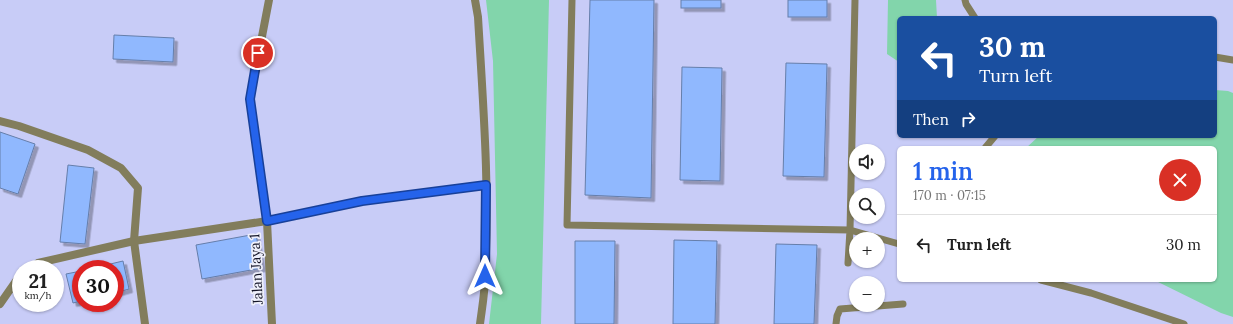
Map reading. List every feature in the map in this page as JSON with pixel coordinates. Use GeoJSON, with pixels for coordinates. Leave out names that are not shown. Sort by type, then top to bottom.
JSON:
{"type":"FeatureCollection","features":[{"type":"Feature","properties":{"kind":"street","name":"Jalan Jaya 1"},"geometry":{"type":"LineString","coordinates":[[269,0],[250,99],[267,221],[272,324]]}},
{"type":"Feature","properties":{"kind":"street"},"geometry":{"type":"LineString","coordinates":[[476,0],[485,134],[486,185],[485,276],[480,324]]}},
{"type":"Feature","properties":{"kind":"street"},"geometry":{"type":"LineString","coordinates":[[0,121],[88,150],[121,168],[138,188],[134,241],[145,324]]}},
{"type":"Feature","properties":{"kind":"street"},"geometry":{"type":"LineString","coordinates":[[51,260],[134,241],[267,221],[362,201],[486,185]]}},
{"type":"Feature","properties":{"kind":"street"},"geometry":{"type":"LineString","coordinates":[[0,304],[12,287]]}},
{"type":"Feature","properties":{"kind":"lane"},"geometry":{"type":"LineString","coordinates":[[572,0],[568,225],[850,230],[897,243]]}},
{"type":"Feature","properties":{"kind":"lane"},"geometry":{"type":"LineString","coordinates":[[848,263],[855,0]]}},
{"type":"Feature","properties":{"kind":"lane"},"geometry":{"type":"LineString","coordinates":[[965,0],[974,16]]}},
{"type":"Feature","properties":{"kind":"lane"},"geometry":{"type":"LineString","coordinates":[[1217,57],[1233,60]]}},
{"type":"Feature","properties":{"kind":"lane"},"geometry":{"type":"LineString","coordinates":[[987,146],[993,138]]}},
{"type":"Feature","properties":{"kind":"lane"},"geometry":{"type":"LineString","coordinates":[[1049,282],[1091,293],[1184,324]]}},
{"type":"Feature","properties":{"kind":"lane"},"geometry":{"type":"LineString","coordinates":[[836,324],[840,308],[903,304]]}},
{"type":"Feature","properties":{"kind":"green space"},"geometry":{"type":"Polygon","coordinates":[[[486,0],[549,0],[541,324],[489,324],[497,254],[493,61],[486,0]]]}},
{"type":"Feature","properties":{"kind":"green space"},"geometry":{"type":"Polygon","coordinates":[[[888,0],[936,0],[937,16],[897,16],[897,61],[887,54],[888,0]]]}},
{"type":"Feature","properties":{"kind":"green space"},"geometry":{"type":"Polygon","coordinates":[[[1217,90],[1233,93],[1233,317],[1221,313],[1158,282],[1217,282],[1217,146],[1028,146],[1037,138],[1217,138],[1217,90]]]}},
{"type":"Feature","properties":{"kind":"building"},"geometry":{"type":"Polygon","coordinates":[[[590,0],[654,0],[651,198],[585,195],[590,0]]]}},
{"type":"Feature","properties":{"kind":"building"},"geometry":{"type":"Polygon","coordinates":[[[681,0],[721,0],[721,8],[681,8],[681,0]]]}},
{"type":"Feature","properties":{"kind":"building"},"geometry":{"type":"Polygon","coordinates":[[[788,0],[827,0],[827,17],[788,17],[788,0]]]}},
{"type":"Feature","properties":{"kind":"building"},"geometry":{"type":"Polygon","coordinates":[[[114,35],[174,38],[173,62],[113,59],[114,35]]]}},
{"type":"Feature","properties":{"kind":"building"},"geometry":{"type":"Polygon","coordinates":[[[786,63],[827,64],[824,177],[783,176],[786,63]]]}},
{"type":"Feature","properties":{"kind":"building"},"geometry":{"type":"Polygon","coordinates":[[[682,67],[722,68],[720,181],[680,180],[682,67]]]}},
{"type":"Feature","properties":{"kind":"building"},"geometry":{"type":"Polygon","coordinates":[[[0,132],[35,144],[18,194],[0,188],[0,132]]]}},
{"type":"Feature","properties":{"kind":"building"},"geometry":{"type":"Polygon","coordinates":[[[68,165],[94,168],[85,244],[60,242],[68,165]]]}},
{"type":"Feature","properties":{"kind":"building"},"geometry":{"type":"Polygon","coordinates":[[[256,234],[262,268],[202,279],[196,245],[256,234]]]}},
{"type":"Feature","properties":{"kind":"building"},"geometry":{"type":"Polygon","coordinates":[[[674,240],[717,241],[715,324],[673,324],[674,240]]]}},
{"type":"Feature","properties":{"kind":"building"},"geometry":{"type":"Polygon","coordinates":[[[575,241],[615,241],[614,324],[575,324],[575,241]]]}},
{"type":"Feature","properties":{"kind":"building"},"geometry":{"type":"Polygon","coordinates":[[[776,244],[817,245],[814,324],[774,324],[776,244]]]}},
{"type":"Feature","properties":{"kind":"building"},"geometry":{"type":"Polygon","coordinates":[[[124,266],[129,289],[124,290],[124,266]]]}},
{"type":"Feature","properties":{"kind":"building"},"geometry":{"type":"Polygon","coordinates":[[[72,273],[72,299],[66,274],[72,273]]]}},
{"type":"Feature","properties":{"kind":"route"},"geometry":{"type":"LineString","coordinates":[[258,53],[250,99],[267,221],[362,201],[486,185],[485,276]]}}]}
